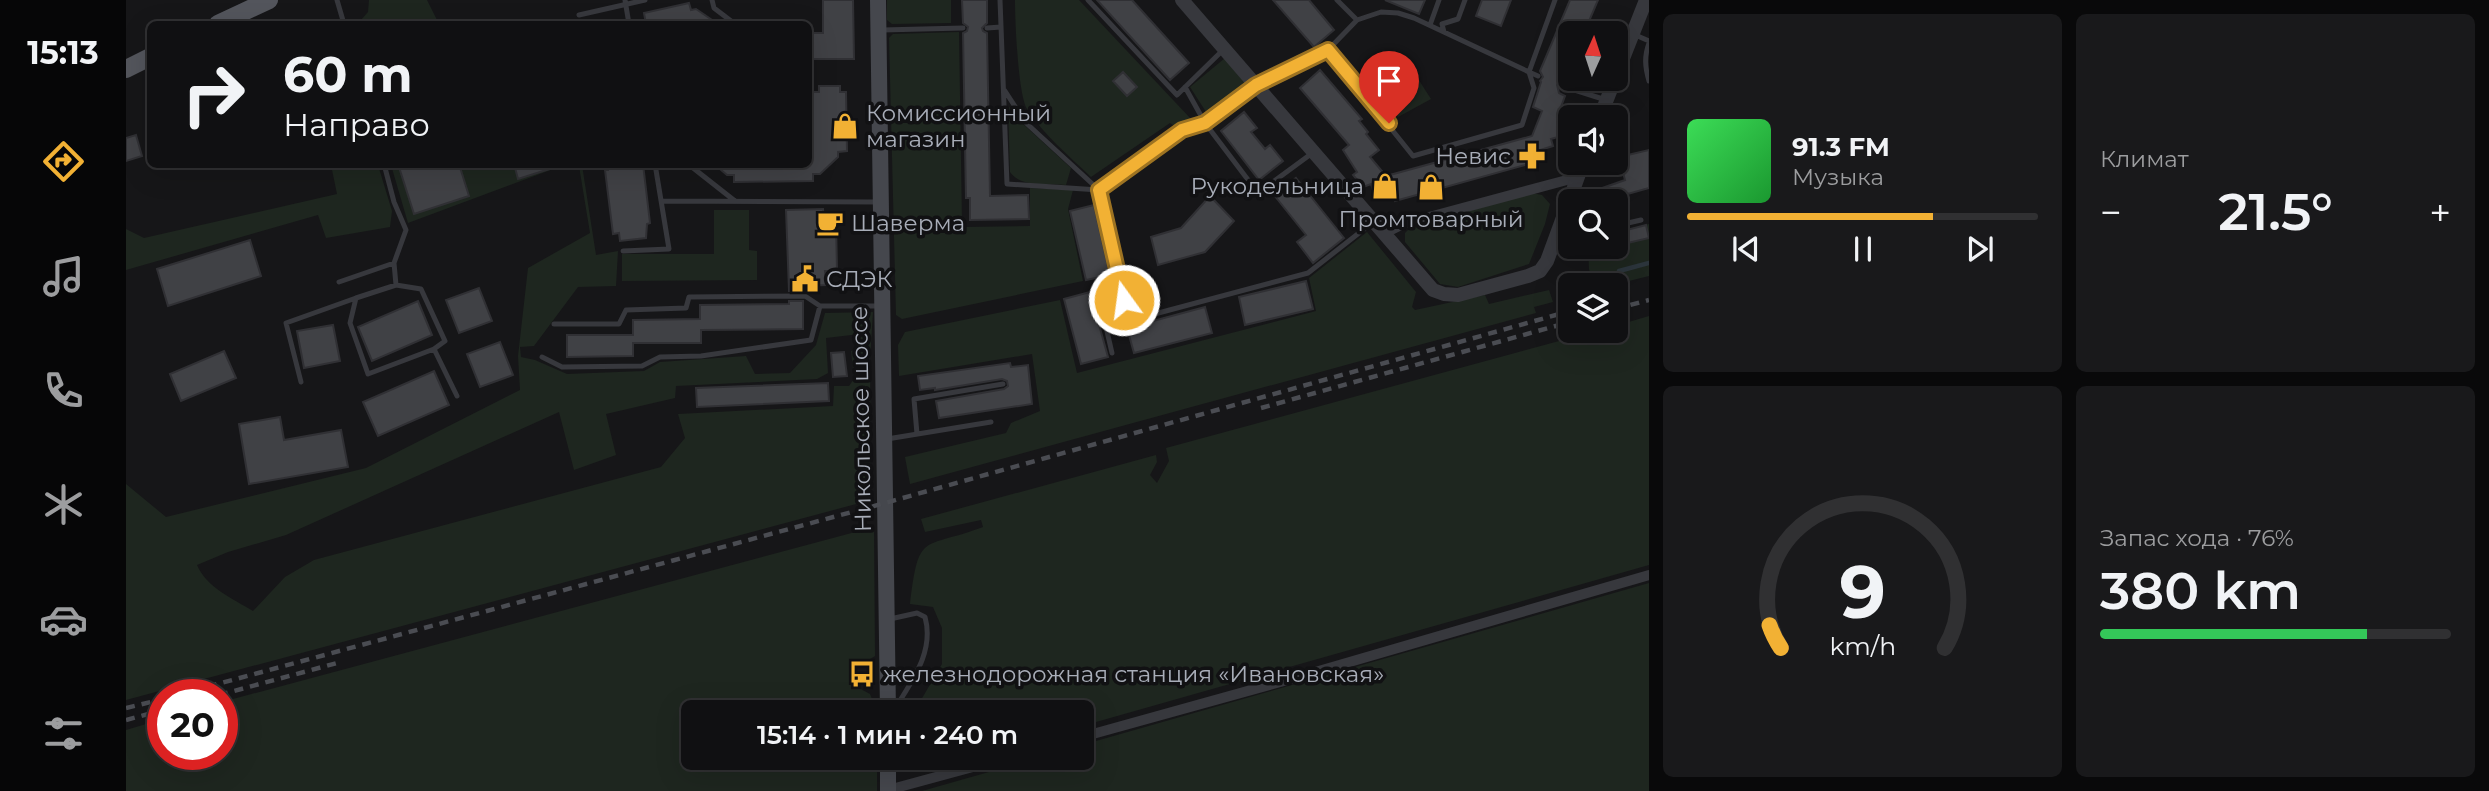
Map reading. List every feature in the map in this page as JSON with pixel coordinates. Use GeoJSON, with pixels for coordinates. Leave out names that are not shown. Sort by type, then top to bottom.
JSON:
{"type":"FeatureCollection","features":[{"type":"Feature","properties":{"kind":"main road"},"geometry":{"type":"LineString","coordinates":[[224,21],[269,0]]}},
{"type":"Feature","properties":{"kind":"main road","name":"Никольское шоссе"},"geometry":{"type":"LineString","coordinates":[[878,0],[886,620],[889,700]]}},
{"type":"Feature","properties":{"kind":"main road"},"geometry":{"type":"LineString","coordinates":[[126,68],[147,58]]}},
{"type":"Feature","properties":{"kind":"main road"},"geometry":{"type":"LineString","coordinates":[[888,770],[888,791]]}},
{"type":"Feature","properties":{"kind":"street"},"geometry":{"type":"LineString","coordinates":[[1182,0],[1433,289],[1444,294],[1458,295],[1540,271],[1562,235],[1580,175]]}},
{"type":"Feature","properties":{"kind":"street"},"geometry":{"type":"LineString","coordinates":[[1606,105],[1646,0]]}},
{"type":"Feature","properties":{"kind":"street"},"geometry":{"type":"LineString","coordinates":[[1385,233],[1403,224],[1565,175]]}},
{"type":"Feature","properties":{"kind":"street"},"geometry":{"type":"LineString","coordinates":[[1094,734],[1649,575]]}},
{"type":"Feature","properties":{"kind":"street"},"geometry":{"type":"LineString","coordinates":[[888,791],[963,770]]}},
{"type":"Feature","properties":{"kind":"lane"},"geometry":{"type":"LineString","coordinates":[[337,0],[343,21]]}},
{"type":"Feature","properties":{"kind":"lane"},"geometry":{"type":"LineString","coordinates":[[579,15],[625,2],[645,0]]}},
{"type":"Feature","properties":{"kind":"lane"},"geometry":{"type":"LineString","coordinates":[[712,0],[715,8],[731,21]]}},
{"type":"Feature","properties":{"kind":"lane"},"geometry":{"type":"LineString","coordinates":[[1000,0],[1007,184],[1099,190],[1182,130],[1205,123],[1256,85],[1328,50],[1357,20],[1381,12],[1398,13],[1430,25],[1538,76]]}},
{"type":"Feature","properties":{"kind":"lane"},"geometry":{"type":"LineString","coordinates":[[1088,0],[1177,95],[1224,49]]}},
{"type":"Feature","properties":{"kind":"lane"},"geometry":{"type":"LineString","coordinates":[[1337,0],[1357,20]]}},
{"type":"Feature","properties":{"kind":"lane"},"geometry":{"type":"LineString","coordinates":[[1430,25],[1439,0]]}},
{"type":"Feature","properties":{"kind":"lane"},"geometry":{"type":"LineString","coordinates":[[1442,24],[1458,19],[1465,0]]}},
{"type":"Feature","properties":{"kind":"lane"},"geometry":{"type":"LineString","coordinates":[[1328,50],[1413,156],[1522,125],[1534,88],[1529,72],[1555,0]]}},
{"type":"Feature","properties":{"kind":"lane"},"geometry":{"type":"LineString","coordinates":[[625,2],[628,21]]}},
{"type":"Feature","properties":{"kind":"lane"},"geometry":{"type":"LineString","coordinates":[[1433,16],[1442,24],[1444,32]]}},
{"type":"Feature","properties":{"kind":"lane"},"geometry":{"type":"LineString","coordinates":[[987,28],[1001,27]]}},
{"type":"Feature","properties":{"kind":"lane"},"geometry":{"type":"LineString","coordinates":[[879,30],[963,28]]}},
{"type":"Feature","properties":{"kind":"lane"},"geometry":{"type":"LineString","coordinates":[[1633,34],[1649,42],[1645,54],[1649,81]]}},
{"type":"Feature","properties":{"kind":"lane"},"geometry":{"type":"LineString","coordinates":[[1185,87],[1205,123],[1258,193],[1314,152]]}},
{"type":"Feature","properties":{"kind":"lane"},"geometry":{"type":"LineString","coordinates":[[1004,89],[1025,122],[1099,190],[1129,320]]}},
{"type":"Feature","properties":{"kind":"lane"},"geometry":{"type":"LineString","coordinates":[[1577,91],[1607,101]]}},
{"type":"Feature","properties":{"kind":"lane"},"geometry":{"type":"LineString","coordinates":[[385,168],[394,202],[406,230],[394,263],[396,285]]}},
{"type":"Feature","properties":{"kind":"lane"},"geometry":{"type":"LineString","coordinates":[[623,251],[669,249],[656,168]]}},
{"type":"Feature","properties":{"kind":"lane"},"geometry":{"type":"LineString","coordinates":[[693,168],[736,202]]}},
{"type":"Feature","properties":{"kind":"lane"},"geometry":{"type":"LineString","coordinates":[[662,201],[881,202]]}},
{"type":"Feature","properties":{"kind":"lane"},"geometry":{"type":"LineString","coordinates":[[1628,223],[1641,220]]}},
{"type":"Feature","properties":{"kind":"lane"},"geometry":{"type":"LineString","coordinates":[[1112,353],[1106,327],[1308,273],[1374,221]]}},
{"type":"Feature","properties":{"kind":"lane"},"geometry":{"type":"LineString","coordinates":[[339,282],[394,263]]}},
{"type":"Feature","properties":{"kind":"lane"},"geometry":{"type":"LineString","coordinates":[[301,382],[286,323],[356,298],[396,285],[421,289],[445,341],[435,349],[368,373],[349,323],[356,298]]}},
{"type":"Feature","properties":{"kind":"lane"},"geometry":{"type":"LineString","coordinates":[[554,324],[619,324],[626,310],[687,308],[689,297],[806,296],[820,306],[883,306]]}},
{"type":"Feature","properties":{"kind":"lane"},"geometry":{"type":"LineString","coordinates":[[542,357],[562,367],[642,366],[660,357],[701,356],[811,340],[820,306]]}},
{"type":"Feature","properties":{"kind":"lane"},"geometry":{"type":"LineString","coordinates":[[435,349],[457,396]]}},
{"type":"Feature","properties":{"kind":"lane"},"geometry":{"type":"LineString","coordinates":[[917,434],[914,399],[1003,384]]}},
{"type":"Feature","properties":{"kind":"lane"},"geometry":{"type":"LineString","coordinates":[[884,439],[991,422]]}},
{"type":"Feature","properties":{"kind":"lane"},"geometry":{"type":"LineString","coordinates":[[886,620],[917,613],[925,617],[928,629],[928,642],[919,668],[898,700]]}},
{"type":"Feature","properties":{"kind":"shaded area"},"geometry":{"type":"Polygon","coordinates":[[[369,0],[427,0],[438,21],[361,21],[368,12],[369,0]]]}},
{"type":"Feature","properties":{"kind":"shaded area"},"geometry":{"type":"Polygon","coordinates":[[[887,0],[951,0],[951,23],[892,24],[887,20],[887,0]]]}},
{"type":"Feature","properties":{"kind":"shaded area"},"geometry":{"type":"Polygon","coordinates":[[[1015,0],[1079,0],[1191,119],[1178,129],[1170,123],[1091,177],[1049,136],[1027,109],[1019,73],[1015,0]]]}},
{"type":"Feature","properties":{"kind":"shaded area"},"geometry":{"type":"Polygon","coordinates":[[[959,32],[962,224],[965,227],[1030,226],[1030,188],[1073,190],[1068,209],[1083,281],[902,319],[896,315],[889,38],[893,34],[959,32]]]}},
{"type":"Feature","properties":{"kind":"shaded area"},"geometry":{"type":"Polygon","coordinates":[[[1225,58],[1246,84],[1208,115],[1190,87],[1225,58]]]}},
{"type":"Feature","properties":{"kind":"shaded area"},"geometry":{"type":"Polygon","coordinates":[[[1415,74],[1431,99],[1398,117],[1381,97],[1415,74]]]}},
{"type":"Feature","properties":{"kind":"shaded area"},"geometry":{"type":"Polygon","coordinates":[[[1008,107],[1014,109],[1022,123],[1071,168],[1066,185],[1028,183],[1010,172],[1008,107]]]}},
{"type":"Feature","properties":{"kind":"shaded area"},"geometry":{"type":"Polygon","coordinates":[[[332,168],[379,168],[392,211],[390,227],[326,238],[318,215],[126,270],[126,229],[144,238],[337,194],[332,168]]]}},
{"type":"Feature","properties":{"kind":"shaded area"},"geometry":{"type":"Polygon","coordinates":[[[392,168],[556,168],[408,223],[392,168]]]}},
{"type":"Feature","properties":{"kind":"shaded area"},"geometry":{"type":"Polygon","coordinates":[[[579,168],[582,168],[596,255],[618,251],[616,286],[578,287],[534,346],[520,347],[521,357],[567,374],[644,371],[660,362],[746,356],[755,374],[790,373],[816,345],[825,313],[873,312],[870,360],[871,500],[204,679],[147,679],[147,694],[126,700],[126,484],[166,517],[366,468],[520,390],[518,356],[528,268],[590,233],[579,168]],[[860,334],[826,338],[828,373],[817,379],[676,386],[675,398],[606,414],[616,455],[574,470],[559,412],[286,535],[228,552],[197,565],[214,586],[253,611],[285,577],[314,560],[661,467],[685,438],[678,414],[833,406],[834,386],[849,386],[854,379],[851,351],[861,347],[860,334]]]}},
{"type":"Feature","properties":{"kind":"shaded area"},"geometry":{"type":"Polygon","coordinates":[[[1531,193],[1542,195],[1550,204],[1529,264],[1458,287],[1440,284],[1405,242],[1405,233],[1410,228],[1531,193]]]}},
{"type":"Feature","properties":{"kind":"shaded area"},"geometry":{"type":"Polygon","coordinates":[[[714,210],[749,210],[749,250],[757,251],[757,280],[622,281],[622,254],[714,254],[714,210]]]}},
{"type":"Feature","properties":{"kind":"shaded area"},"geometry":{"type":"Polygon","coordinates":[[[1649,224],[1649,276],[1628,281],[1628,273],[1590,273],[1589,259],[1628,259],[1628,229],[1649,224]]]}},
{"type":"Feature","properties":{"kind":"shaded area"},"geometry":{"type":"Polygon","coordinates":[[[1367,232],[1416,292],[1412,307],[1415,310],[1485,295],[1489,304],[1549,290],[1553,302],[1534,307],[1536,313],[910,484],[905,457],[1006,433],[1011,423],[1040,411],[1032,354],[899,376],[898,345],[905,332],[1060,300],[1077,373],[1316,311],[1309,278],[1367,232]]]}},
{"type":"Feature","properties":{"kind":"shaded area"},"geometry":{"type":"Polygon","coordinates":[[[1649,316],[1649,565],[1094,723],[1094,700],[921,700],[942,664],[942,628],[933,607],[910,604],[917,564],[927,546],[983,527],[981,520],[925,532],[921,519],[1156,455],[1157,462],[1150,475],[1157,483],[1169,461],[1166,448],[1558,341],[1628,343],[1628,322],[1649,316]]]}},
{"type":"Feature","properties":{"kind":"shaded area"},"geometry":{"type":"Polygon","coordinates":[[[874,527],[875,656],[854,669],[855,686],[870,694],[872,700],[681,700],[681,770],[877,770],[877,791],[126,791],[126,730],[147,724],[147,770],[238,770],[238,698],[874,527]]]}},
{"type":"Feature","properties":{"kind":"shaded area"},"geometry":{"type":"Polygon","coordinates":[[[1649,583],[1649,791],[922,791],[996,770],[1094,770],[1094,742],[1649,583]]]}},
{"type":"Feature","properties":{"kind":"building"},"geometry":{"type":"Polygon","coordinates":[[[823,0],[853,0],[854,59],[812,59],[812,33],[823,33],[823,0]]]}},
{"type":"Feature","properties":{"kind":"building"},"geometry":{"type":"Polygon","coordinates":[[[962,0],[987,0],[987,23],[982,28],[987,33],[990,196],[1028,195],[1029,219],[970,220],[970,198],[966,198],[963,33],[968,27],[963,23],[962,0]]]}},
{"type":"Feature","properties":{"kind":"building"},"geometry":{"type":"Polygon","coordinates":[[[1097,0],[1132,0],[1189,63],[1170,80],[1097,0]]]}},
{"type":"Feature","properties":{"kind":"building"},"geometry":{"type":"Polygon","coordinates":[[[1273,0],[1309,0],[1334,30],[1314,47],[1273,0]]]}},
{"type":"Feature","properties":{"kind":"building"},"geometry":{"type":"Polygon","coordinates":[[[1385,0],[1425,0],[1419,14],[1385,0]]]}},
{"type":"Feature","properties":{"kind":"building"},"geometry":{"type":"Polygon","coordinates":[[[1482,0],[1511,0],[1501,26],[1476,16],[1482,0]]]}},
{"type":"Feature","properties":{"kind":"building"},"geometry":{"type":"Polygon","coordinates":[[[1570,0],[1598,0],[1589,21],[1561,21],[1570,0]]]}},
{"type":"Feature","properties":{"kind":"building"},"geometry":{"type":"Polygon","coordinates":[[[689,3],[691,10],[696,9],[714,21],[645,21],[644,13],[689,3]]]}},
{"type":"Feature","properties":{"kind":"building"},"geometry":{"type":"Polygon","coordinates":[[[1558,28],[1557,85],[1559,93],[1565,96],[1562,105],[1558,105],[1558,137],[1551,139],[1553,146],[1534,152],[1536,162],[1395,201],[1392,189],[1374,194],[1371,184],[1363,187],[1353,175],[1357,172],[1343,150],[1349,145],[1300,88],[1320,70],[1362,119],[1359,121],[1368,132],[1366,134],[1379,150],[1370,157],[1386,176],[1532,136],[1542,111],[1533,107],[1543,77],[1540,71],[1558,28]]]}},
{"type":"Feature","properties":{"kind":"building"},"geometry":{"type":"Polygon","coordinates":[[[1123,72],[1137,87],[1127,96],[1113,81],[1123,72]]]}},
{"type":"Feature","properties":{"kind":"building"},"geometry":{"type":"Polygon","coordinates":[[[819,86],[840,86],[840,92],[846,92],[847,151],[838,152],[838,157],[820,174],[813,174],[813,181],[734,182],[734,175],[727,175],[719,168],[812,168],[812,92],[819,92],[819,86]]]}},
{"type":"Feature","properties":{"kind":"building"},"geometry":{"type":"Polygon","coordinates":[[[1244,112],[1257,128],[1251,132],[1265,149],[1270,145],[1283,161],[1259,180],[1221,131],[1244,112]]]}},
{"type":"Feature","properties":{"kind":"building"},"geometry":{"type":"Polygon","coordinates":[[[136,135],[142,156],[126,161],[126,138],[136,135]]]}},
{"type":"Feature","properties":{"kind":"building"},"geometry":{"type":"Polygon","coordinates":[[[1649,150],[1649,188],[1628,194],[1628,189],[1600,189],[1625,180],[1624,175],[1628,175],[1628,155],[1649,150]]]}},
{"type":"Feature","properties":{"kind":"building"},"geometry":{"type":"Polygon","coordinates":[[[399,168],[460,168],[469,196],[414,214],[399,168]]]}},
{"type":"Feature","properties":{"kind":"building"},"geometry":{"type":"Polygon","coordinates":[[[515,168],[553,168],[518,179],[515,168]]]}},
{"type":"Feature","properties":{"kind":"building"},"geometry":{"type":"Polygon","coordinates":[[[643,168],[650,223],[647,224],[646,238],[620,241],[619,233],[613,234],[605,170],[643,168]]]}},
{"type":"Feature","properties":{"kind":"building"},"geometry":{"type":"Polygon","coordinates":[[[1296,178],[1344,238],[1313,263],[1297,242],[1306,235],[1274,195],[1296,178]]]}},
{"type":"Feature","properties":{"kind":"building"},"geometry":{"type":"Polygon","coordinates":[[[1210,196],[1234,221],[1205,252],[1158,265],[1151,237],[1181,228],[1210,196]]]}},
{"type":"Feature","properties":{"kind":"building"},"geometry":{"type":"Polygon","coordinates":[[[1094,205],[1110,275],[1086,280],[1070,211],[1094,205]]]}},
{"type":"Feature","properties":{"kind":"building"},"geometry":{"type":"Polygon","coordinates":[[[823,209],[824,221],[836,221],[837,271],[825,271],[826,285],[802,286],[802,291],[789,291],[786,210],[823,209]]]}},
{"type":"Feature","properties":{"kind":"building"},"geometry":{"type":"Polygon","coordinates":[[[1646,225],[1649,238],[1628,243],[1628,230],[1646,225]]]}},
{"type":"Feature","properties":{"kind":"building"},"geometry":{"type":"Polygon","coordinates":[[[250,240],[261,276],[168,306],[157,269],[250,240]]]}},
{"type":"Feature","properties":{"kind":"building"},"geometry":{"type":"Polygon","coordinates":[[[1306,281],[1313,309],[1245,325],[1239,297],[1306,281]]]}},
{"type":"Feature","properties":{"kind":"building"},"geometry":{"type":"Polygon","coordinates":[[[479,288],[492,321],[459,333],[446,300],[479,288]]]}},
{"type":"Feature","properties":{"kind":"building"},"geometry":{"type":"Polygon","coordinates":[[[1090,292],[1108,357],[1081,364],[1064,299],[1090,292]]]}},
{"type":"Feature","properties":{"kind":"building"},"geometry":{"type":"Polygon","coordinates":[[[418,301],[432,335],[372,361],[358,327],[418,301]]]}},
{"type":"Feature","properties":{"kind":"building"},"geometry":{"type":"Polygon","coordinates":[[[789,301],[803,301],[803,329],[701,330],[701,343],[633,343],[633,356],[567,357],[567,335],[633,335],[633,320],[700,319],[700,305],[789,304],[789,301]]]}},
{"type":"Feature","properties":{"kind":"building"},"geometry":{"type":"Polygon","coordinates":[[[1205,307],[1212,333],[1134,353],[1127,328],[1205,307]]]}},
{"type":"Feature","properties":{"kind":"building"},"geometry":{"type":"Polygon","coordinates":[[[333,325],[340,361],[304,368],[297,331],[333,325]]]}},
{"type":"Feature","properties":{"kind":"building"},"geometry":{"type":"Polygon","coordinates":[[[500,342],[513,375],[480,387],[467,354],[500,342]]]}},
{"type":"Feature","properties":{"kind":"building"},"geometry":{"type":"Polygon","coordinates":[[[224,351],[236,378],[181,401],[170,374],[224,351]]]}},
{"type":"Feature","properties":{"kind":"building"},"geometry":{"type":"Polygon","coordinates":[[[844,352],[847,376],[833,377],[831,353],[844,352]]]}},
{"type":"Feature","properties":{"kind":"building"},"geometry":{"type":"Polygon","coordinates":[[[1010,363],[1011,367],[1028,365],[1032,404],[939,418],[936,401],[1004,389],[1008,386],[1007,381],[1002,379],[920,390],[918,376],[1010,363]]]}},
{"type":"Feature","properties":{"kind":"building"},"geometry":{"type":"Polygon","coordinates":[[[434,371],[449,405],[378,436],[363,402],[434,371]]]}},
{"type":"Feature","properties":{"kind":"building"},"geometry":{"type":"Polygon","coordinates":[[[828,383],[829,401],[697,407],[696,388],[828,383]]]}},
{"type":"Feature","properties":{"kind":"building"},"geometry":{"type":"Polygon","coordinates":[[[280,417],[284,440],[341,430],[348,467],[249,484],[239,424],[280,417]]]}},
{"type":"Feature","properties":{"kind":"waterway"},"geometry":{"type":"LineString","coordinates":[[1619,271],[1649,263]]}},
{"type":"Feature","properties":{"kind":"railway"},"geometry":{"type":"LineString","coordinates":[[1628,306],[1649,300]]}},
{"type":"Feature","properties":{"kind":"railway"},"geometry":{"type":"LineString","coordinates":[[236,679],[885,503],[1558,314]]}},
{"type":"Feature","properties":{"kind":"railway"},"geometry":{"type":"LineString","coordinates":[[1261,408],[1558,325]]}},
{"type":"Feature","properties":{"kind":"railway"},"geometry":{"type":"LineString","coordinates":[[238,690],[337,663]]}},
{"type":"Feature","properties":{"kind":"railway"},"geometry":{"type":"LineString","coordinates":[[126,708],[147,703]]}},
{"type":"Feature","properties":{"kind":"railway"},"geometry":{"type":"LineString","coordinates":[[126,720],[147,714]]}},
{"type":"Feature","properties":{"kind":"place","name":"Комиссионный магазин"},"geometry":{"type":"Point","coordinates":[845,126]}},
{"type":"Feature","properties":{"kind":"place","name":"Невис"},"geometry":{"type":"Point","coordinates":[1532,156]}},
{"type":"Feature","properties":{"kind":"place","name":"Рукодельница"},"geometry":{"type":"Point","coordinates":[1385,186]}},
{"type":"Feature","properties":{"kind":"place","name":"Промтоварный"},"geometry":{"type":"Point","coordinates":[1431,187]}},
{"type":"Feature","properties":{"kind":"place","name":"Шаверма"},"geometry":{"type":"Point","coordinates":[830,223]}},
{"type":"Feature","properties":{"kind":"place","name":"СДЭК"},"geometry":{"type":"Point","coordinates":[805,279]}},
{"type":"Feature","properties":{"kind":"place","name":"железнодорожная станция «Ивановская»"},"geometry":{"type":"Point","coordinates":[862,674]}},
{"type":"Feature","properties":{"kind":"route"},"geometry":{"type":"LineString","coordinates":[[1124,300],[1099,190],[1182,130],[1205,123],[1256,85],[1328,50],[1389,123]]}}]}
